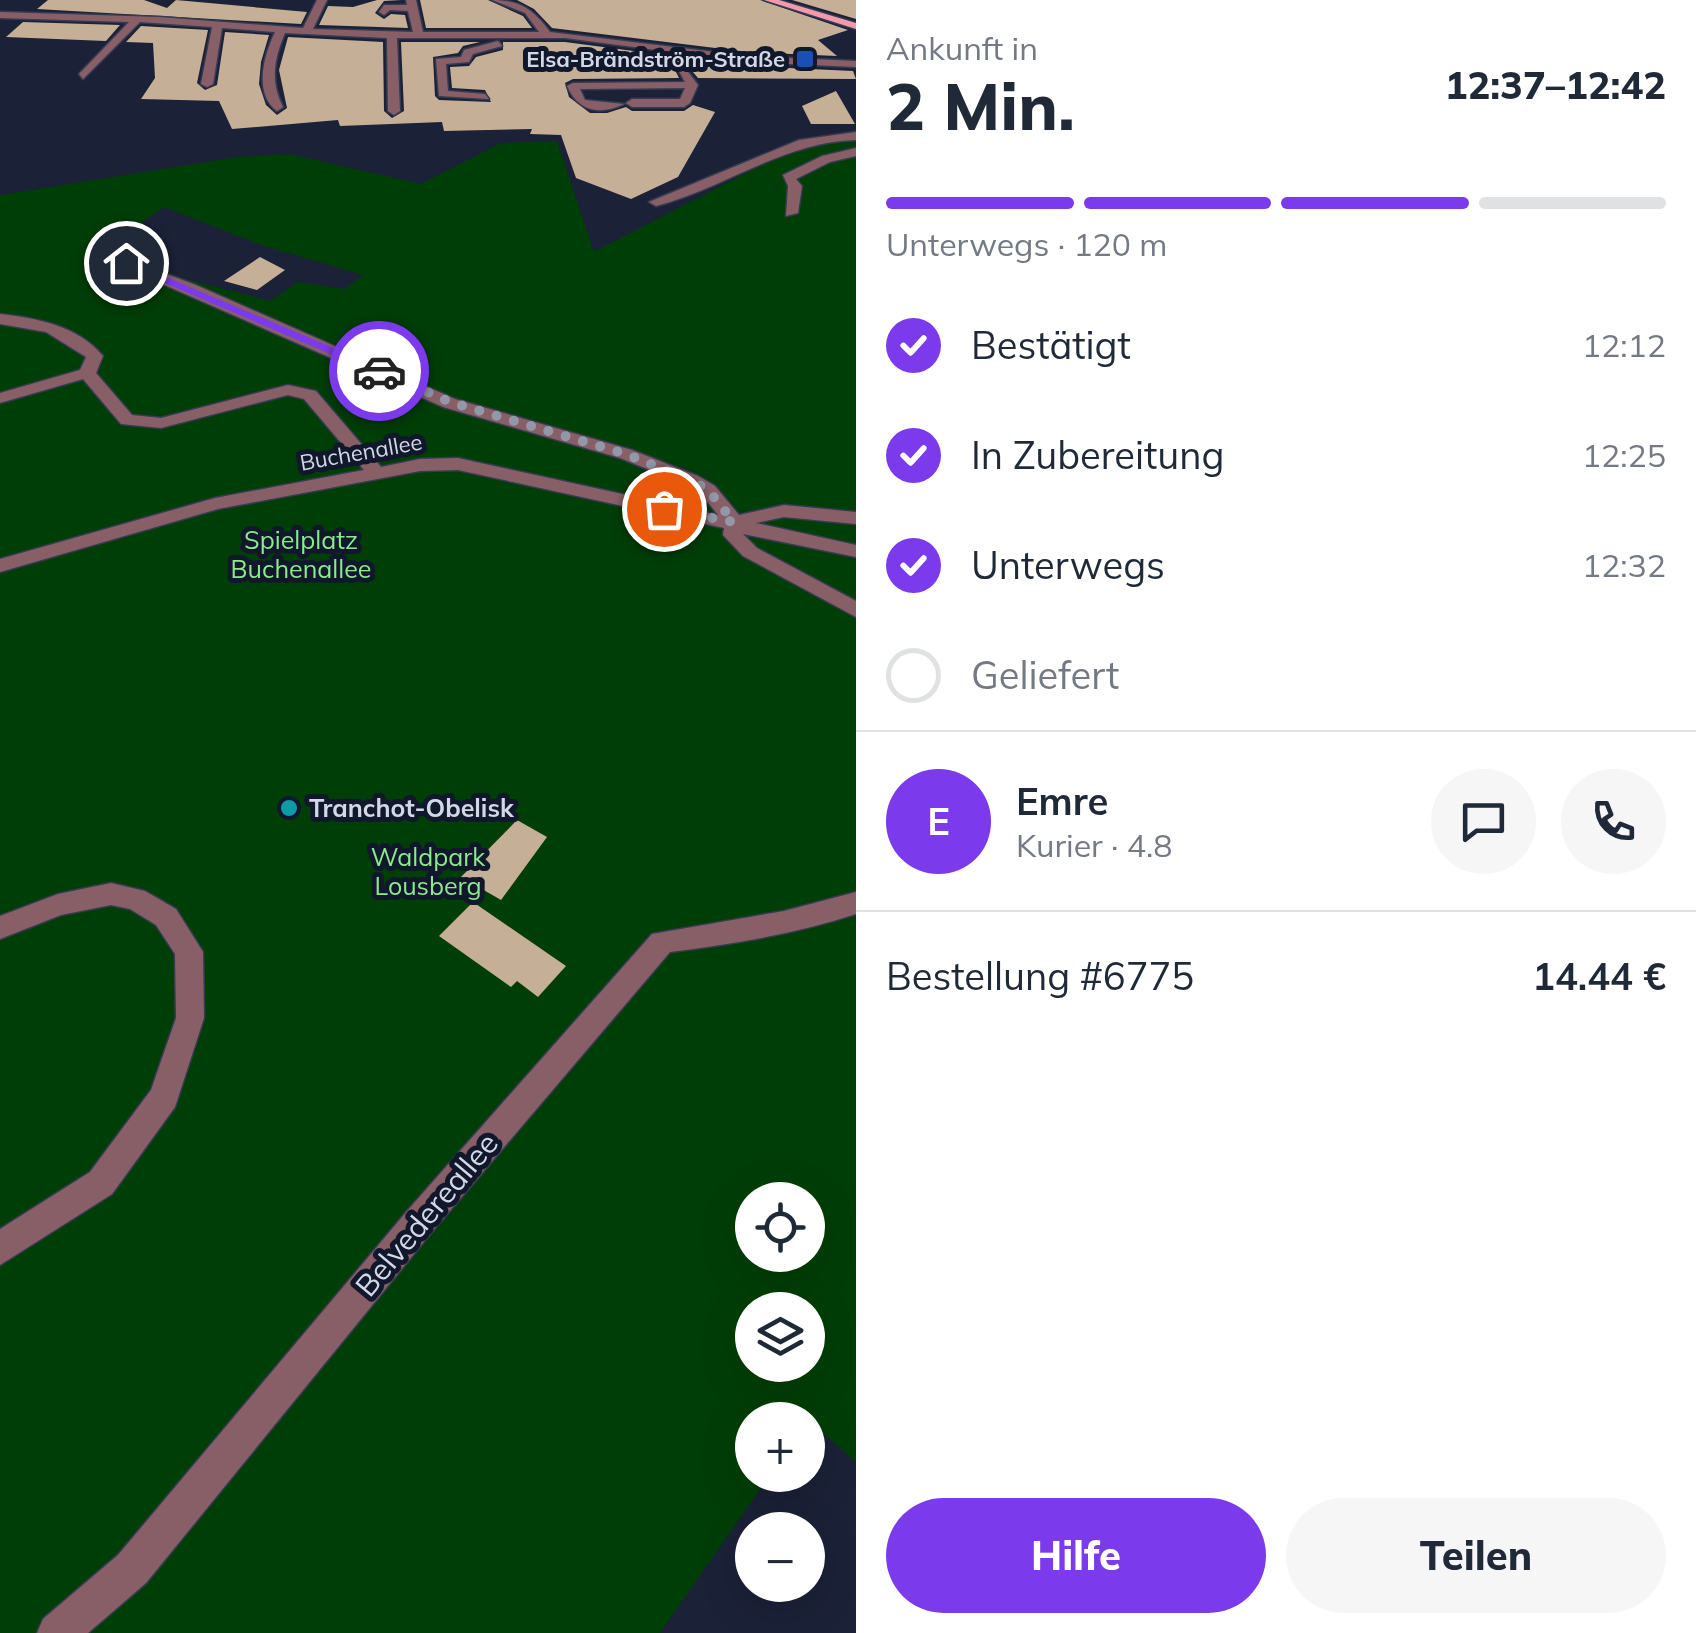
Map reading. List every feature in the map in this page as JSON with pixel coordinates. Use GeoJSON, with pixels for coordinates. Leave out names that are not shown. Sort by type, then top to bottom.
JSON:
{"type":"FeatureCollection","features":[{"type":"Feature","properties":{"kind":"main road"},"geometry":{"type":"LineString","coordinates":[[769,0],[856,26]]}},
{"type":"Feature","properties":{"kind":"main road"},"geometry":{"type":"LineString","coordinates":[[796,0],[856,18]]}},
{"type":"Feature","properties":{"kind":"street"},"geometry":{"type":"LineString","coordinates":[[306,32],[322,0]]}},
{"type":"Feature","properties":{"kind":"street"},"geometry":{"type":"LineString","coordinates":[[497,0],[529,11],[546,34]]}},
{"type":"Feature","properties":{"kind":"street"},"geometry":{"type":"LineString","coordinates":[[384,12],[387,7],[412,4],[419,36]]}},
{"type":"Feature","properties":{"kind":"street"},"geometry":{"type":"LineString","coordinates":[[0,15],[161,15],[282,30],[388,36],[546,34],[748,59],[856,64]]}},
{"type":"Feature","properties":{"kind":"street"},"geometry":{"type":"LineString","coordinates":[[83,76],[138,18]]}},
{"type":"Feature","properties":{"kind":"street"},"geometry":{"type":"LineString","coordinates":[[208,84],[218,24]]}},
{"type":"Feature","properties":{"kind":"street"},"geometry":{"type":"LineString","coordinates":[[277,107],[266,86],[272,48],[282,30]]}},
{"type":"Feature","properties":{"kind":"street"},"geometry":{"type":"LineString","coordinates":[[485,97],[443,94],[440,60],[465,60],[468,52],[512,38],[511,34]]}},
{"type":"Feature","properties":{"kind":"street"},"geometry":{"type":"LineString","coordinates":[[379,81],[388,36]]}},
{"type":"Feature","properties":{"kind":"street"},"geometry":{"type":"LineString","coordinates":[[388,36],[394,111]]}},
{"type":"Feature","properties":{"kind":"street"},"geometry":{"type":"LineString","coordinates":[[674,49],[692,85]]}},
{"type":"Feature","properties":{"kind":"street"},"geometry":{"type":"LineString","coordinates":[[632,103],[684,103],[692,85]]}},
{"type":"Feature","properties":{"kind":"street"},"geometry":{"type":"LineString","coordinates":[[618,104],[581,104],[573,86],[692,85]]}},
{"type":"Feature","properties":{"kind":"street"},"geometry":{"type":"LineString","coordinates":[[656,202],[690,192],[793,143],[814,137],[856,136]]}},
{"type":"Feature","properties":{"kind":"street"},"geometry":{"type":"LineString","coordinates":[[792,212],[795,186],[788,178],[826,159],[856,152]]}},
{"type":"Feature","properties":{"kind":"street"},"geometry":{"type":"LineString","coordinates":[[126,263],[450,402],[626,454],[690,480],[708,490],[734,522],[733,535],[750,552],[856,610]]}},
{"type":"Feature","properties":{"kind":"street"},"geometry":{"type":"LineString","coordinates":[[0,318],[81,341],[95,356],[87,373],[0,398]]}},
{"type":"Feature","properties":{"kind":"street"},"geometry":{"type":"LineString","coordinates":[[87,373],[127,420],[161,423],[269,392],[310,394],[376,473]]}},
{"type":"Feature","properties":{"kind":"street","name":"Buchenallee"},"geometry":{"type":"LineString","coordinates":[[0,566],[215,504],[376,473],[458,464],[856,550]]}},
{"type":"Feature","properties":{"kind":"street"},"geometry":{"type":"LineString","coordinates":[[734,522],[784,511],[856,518]]}},
{"type":"Feature","properties":{"kind":"street"},"geometry":{"type":"LineString","coordinates":[[0,928],[58,905],[110,894],[136,899],[166,918],[189,952],[190,1018],[164,1097],[100,1182],[0,1248]]}},
{"type":"Feature","properties":{"kind":"street","name":"Belvedereallee"},"geometry":{"type":"LineString","coordinates":[[57,1633],[132,1569],[419,1222],[662,942],[713,937],[801,920],[856,903]]}},
{"type":"Feature","properties":{"kind":"green space","name":"Waldpark Lousberg"},"geometry":{"type":"Polygon","coordinates":[[[832,139],[856,139],[856,1462],[825,1435],[825,1402],[735,1402],[735,1492],[758,1492],[744,1512],[735,1512],[735,1525],[660,1633],[0,1633],[0,195],[238,157],[289,154],[421,184],[501,143],[557,141],[594,252],[784,153],[832,139]],[[164,207],[108,247],[175,276],[270,301],[298,282],[345,289],[363,275],[261,245],[164,207]]]}},
{"type":"Feature","properties":{"kind":"building"},"geometry":{"type":"Polygon","coordinates":[[[48,0],[144,0],[167,8],[176,0],[307,12],[301,24],[37,9],[48,0]]]}},
{"type":"Feature","properties":{"kind":"building"},"geometry":{"type":"Polygon","coordinates":[[[377,0],[402,0],[384,1],[375,13],[384,19],[391,14],[405,15],[408,28],[319,25],[328,6],[353,7],[377,0]]]}},
{"type":"Feature","properties":{"kind":"building"},"geometry":{"type":"Polygon","coordinates":[[[420,0],[488,0],[523,16],[532,28],[426,28],[420,0]]]}},
{"type":"Feature","properties":{"kind":"building"},"geometry":{"type":"Polygon","coordinates":[[[517,0],[760,0],[848,30],[818,40],[837,56],[748,52],[552,28],[534,9],[517,0]]]}},
{"type":"Feature","properties":{"kind":"building"},"geometry":{"type":"Polygon","coordinates":[[[792,0],[856,0],[856,19],[792,0]]]}},
{"type":"Feature","properties":{"kind":"building"},"geometry":{"type":"Polygon","coordinates":[[[23,22],[120,25],[106,41],[6,37],[23,22]]]}},
{"type":"Feature","properties":{"kind":"building"},"geometry":{"type":"Polygon","coordinates":[[[141,26],[208,30],[197,83],[205,90],[217,85],[225,32],[269,35],[259,84],[266,105],[277,115],[287,108],[279,70],[288,37],[383,42],[384,111],[392,118],[404,111],[401,42],[480,42],[463,46],[458,53],[433,57],[435,96],[439,100],[491,102],[485,90],[452,88],[450,67],[469,66],[476,57],[503,50],[503,42],[565,42],[748,66],[853,71],[856,79],[698,78],[686,64],[675,70],[679,78],[573,79],[565,83],[569,97],[590,113],[626,107],[632,111],[684,111],[693,105],[715,112],[678,177],[631,199],[576,178],[561,135],[530,134],[532,129],[444,131],[442,122],[340,126],[338,120],[232,129],[219,101],[141,99],[155,78],[153,43],[126,42],[141,26]]]}},
{"type":"Feature","properties":{"kind":"building"},"geometry":{"type":"Polygon","coordinates":[[[836,91],[855,124],[811,124],[802,106],[836,91]]]}},
{"type":"Feature","properties":{"kind":"building"},"geometry":{"type":"Polygon","coordinates":[[[260,257],[285,270],[257,290],[224,281],[260,257]]]}},
{"type":"Feature","properties":{"kind":"building"},"geometry":{"type":"Polygon","coordinates":[[[517,820],[547,837],[501,900],[461,877],[517,820]]]}},
{"type":"Feature","properties":{"kind":"building"},"geometry":{"type":"Polygon","coordinates":[[[473,902],[566,966],[538,997],[517,981],[511,987],[439,936],[473,902]]]}},
{"type":"Feature","properties":{"kind":"way so far"},"geometry":{"type":"LineString","coordinates":[[379,371],[450,402],[626,454],[690,480],[708,490],[734,522],[664,509]]}},
{"type":"Feature","properties":{"kind":"place","name":"Elsa-Brändström-Straße"},"geometry":{"type":"Point","coordinates":[805,59]}},
{"type":"Feature","properties":{"kind":"place","name":"Tranchot-Obelisk"},"geometry":{"type":"Point","coordinates":[289,808]}},
{"type":"Feature","properties":{"kind":"route"},"geometry":{"type":"LineString","coordinates":[[126,263],[379,371]]}},
{"type":"Feature","properties":{"kind":"park label","name":"Spielplatz Buchenallee"},"geometry":{"type":"Point","coordinates":[301,554]}}]}
